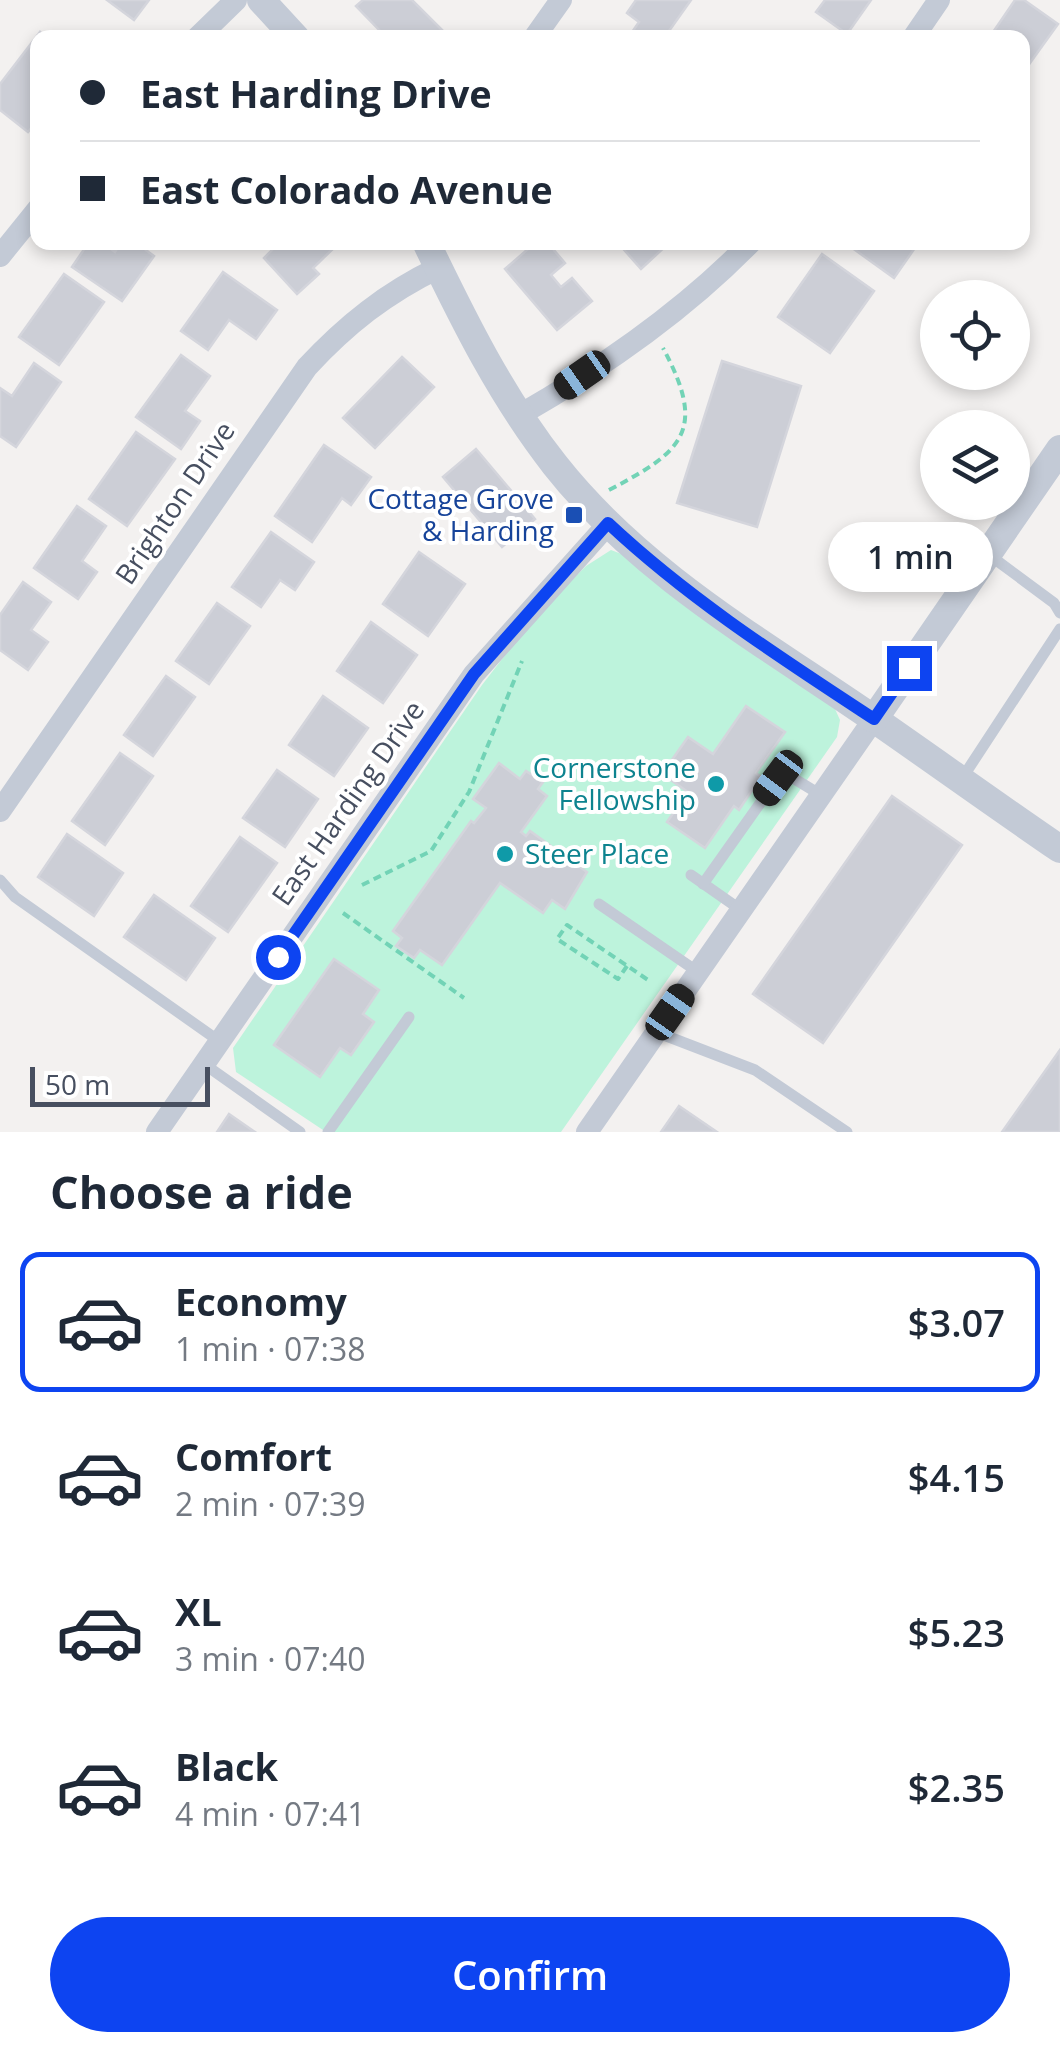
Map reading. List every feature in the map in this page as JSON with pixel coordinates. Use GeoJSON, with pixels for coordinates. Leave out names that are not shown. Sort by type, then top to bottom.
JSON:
{"type":"FeatureCollection","features":[{"type":"Feature","properties":{"kind":"street"},"geometry":{"type":"LineString","coordinates":[[205,30],[236,0]]}},
{"type":"Feature","properties":{"kind":"street"},"geometry":{"type":"LineString","coordinates":[[260,0],[288,30]]}},
{"type":"Feature","properties":{"kind":"street"},"geometry":{"type":"LineString","coordinates":[[540,30],[562,0]]}},
{"type":"Feature","properties":{"kind":"street"},"geometry":{"type":"LineString","coordinates":[[918,30],[939,0]]}},
{"type":"Feature","properties":{"kind":"street"},"geometry":{"type":"LineString","coordinates":[[0,256],[30,219]]}},
{"type":"Feature","properties":{"kind":"street"},"geometry":{"type":"LineString","coordinates":[[518,416],[650,328],[742,250]]}},
{"type":"Feature","properties":{"kind":"street"},"geometry":{"type":"LineString","coordinates":[[432,255],[483,360],[518,416],[558,468],[658,569],[723,618],[1060,849]]}},
{"type":"Feature","properties":{"kind":"street","name":"Brighton Drive"},"geometry":{"type":"LineString","coordinates":[[0,811],[9,778],[307,368],[335,337],[404,284],[432,255]]}},
{"type":"Feature","properties":{"kind":"street"},"geometry":{"type":"LineString","coordinates":[[586,1132],[1060,448]]}},
{"type":"Feature","properties":{"kind":"street","name":"East Harding Drive"},"geometry":{"type":"LineString","coordinates":[[156,1132],[474,674],[599,512]]}},
{"type":"Feature","properties":{"kind":"lane"},"geometry":{"type":"LineString","coordinates":[[988,554],[1060,612]]}},
{"type":"Feature","properties":{"kind":"lane"},"geometry":{"type":"LineString","coordinates":[[961,781],[1060,629]]}},
{"type":"Feature","properties":{"kind":"lane"},"geometry":{"type":"LineString","coordinates":[[703,884],[778,778],[793,778],[821,795]]}},
{"type":"Feature","properties":{"kind":"lane"},"geometry":{"type":"LineString","coordinates":[[691,875],[741,910]]}},
{"type":"Feature","properties":{"kind":"lane"},"geometry":{"type":"LineString","coordinates":[[0,880],[15,897],[219,1041]]}},
{"type":"Feature","properties":{"kind":"lane"},"geometry":{"type":"LineString","coordinates":[[600,904],[698,972]]}},
{"type":"Feature","properties":{"kind":"lane"},"geometry":{"type":"LineString","coordinates":[[328,1132],[408,1018]]}},
{"type":"Feature","properties":{"kind":"lane"},"geometry":{"type":"LineString","coordinates":[[656,1032],[755,1070],[847,1132]]}},
{"type":"Feature","properties":{"kind":"lane"},"geometry":{"type":"LineString","coordinates":[[204,1064],[300,1132]]}},
{"type":"Feature","properties":{"kind":"path"},"geometry":{"type":"LineString","coordinates":[[599,512],[659,463],[673,448],[684,426],[686,406],[680,381],[650,328]]}},
{"type":"Feature","properties":{"kind":"path"},"geometry":{"type":"LineString","coordinates":[[362,885],[431,851],[469,792],[522,662]]}},
{"type":"Feature","properties":{"kind":"path"},"geometry":{"type":"LineString","coordinates":[[344,913],[464,998]]}},
{"type":"Feature","properties":{"kind":"path"},"geometry":{"type":"LineString","coordinates":[[627,966],[618,979],[557,939],[567,925],[651,982]]}},
{"type":"Feature","properties":{"kind":"green space"},"geometry":{"type":"Polygon","coordinates":[[[611,550],[624,555],[835,709],[840,720],[837,737],[561,1132],[326,1132],[236,1072],[233,1048],[482,685],[537,614],[586,566],[611,550]]]}},
{"type":"Feature","properties":{"kind":"building"},"geometry":{"type":"Polygon","coordinates":[[[107,0],[149,0],[134,20],[107,0]]]}},
{"type":"Feature","properties":{"kind":"building"},"geometry":{"type":"Polygon","coordinates":[[[363,0],[412,0],[442,30],[379,30],[356,6],[363,0]]]}},
{"type":"Feature","properties":{"kind":"building"},"geometry":{"type":"Polygon","coordinates":[[[636,0],[691,0],[670,30],[633,30],[639,22],[627,13],[636,0]]]}},
{"type":"Feature","properties":{"kind":"building"},"geometry":{"type":"Polygon","coordinates":[[[825,0],[871,0],[850,30],[841,30],[816,12],[825,0]]]}},
{"type":"Feature","properties":{"kind":"building"},"geometry":{"type":"Polygon","coordinates":[[[1015,0],[1024,0],[1058,24],[1030,63],[1030,30],[994,30],[1015,0]]]}},
{"type":"Feature","properties":{"kind":"building"},"geometry":{"type":"Polygon","coordinates":[[[30,45],[28,132],[0,110],[0,84],[30,45]]]}},
{"type":"Feature","properties":{"kind":"building"},"geometry":{"type":"Polygon","coordinates":[[[84,250],[146,250],[154,256],[122,301],[72,267],[84,250]]]}},
{"type":"Feature","properties":{"kind":"building"},"geometry":{"type":"Polygon","coordinates":[[[272,250],[332,250],[313,268],[319,274],[297,294],[264,258],[272,250]]]}},
{"type":"Feature","properties":{"kind":"building"},"geometry":{"type":"Polygon","coordinates":[[[527,250],[554,250],[565,263],[551,275],[561,287],[572,278],[592,301],[557,330],[505,269],[527,250]]]}},
{"type":"Feature","properties":{"kind":"building"},"geometry":{"type":"Polygon","coordinates":[[[624,250],[661,250],[641,269],[624,250]]]}},
{"type":"Feature","properties":{"kind":"building"},"geometry":{"type":"Polygon","coordinates":[[[855,250],[913,250],[894,278],[855,250]]]}},
{"type":"Feature","properties":{"kind":"building"},"geometry":{"type":"Polygon","coordinates":[[[822,254],[874,291],[830,353],[778,317],[822,254]]]}},
{"type":"Feature","properties":{"kind":"building"},"geometry":{"type":"Polygon","coordinates":[[[223,272],[277,310],[256,339],[229,320],[208,350],[181,331],[223,272]]]}},
{"type":"Feature","properties":{"kind":"building"},"geometry":{"type":"Polygon","coordinates":[[[64,274],[104,302],[59,365],[19,337],[64,274]]]}},
{"type":"Feature","properties":{"kind":"building"},"geometry":{"type":"Polygon","coordinates":[[[181,355],[210,376],[185,411],[200,421],[181,449],[136,417],[181,355]]]}},
{"type":"Feature","properties":{"kind":"building"},"geometry":{"type":"Polygon","coordinates":[[[402,357],[434,387],[375,448],[343,418],[402,357]]]}},
{"type":"Feature","properties":{"kind":"building"},"geometry":{"type":"Polygon","coordinates":[[[722,361],[801,386],[757,527],[677,503],[722,361]]]}},
{"type":"Feature","properties":{"kind":"building"},"geometry":{"type":"Polygon","coordinates":[[[34,363],[61,382],[16,447],[0,436],[0,388],[12,396],[34,363]]]}},
{"type":"Feature","properties":{"kind":"building"},"geometry":{"type":"Polygon","coordinates":[[[136,432],[175,459],[127,526],[89,499],[136,432]]]}},
{"type":"Feature","properties":{"kind":"building"},"geometry":{"type":"Polygon","coordinates":[[[324,445],[371,477],[351,505],[342,498],[312,542],[275,516],[324,445]]]}},
{"type":"Feature","properties":{"kind":"building"},"geometry":{"type":"Polygon","coordinates":[[[476,449],[535,519],[502,547],[443,477],[476,449]]]}},
{"type":"Feature","properties":{"kind":"building"},"geometry":{"type":"Polygon","coordinates":[[[77,506],[106,526],[82,561],[97,572],[78,599],[34,568],[77,506]]]}},
{"type":"Feature","properties":{"kind":"building"},"geometry":{"type":"Polygon","coordinates":[[[271,532],[314,562],[295,590],[280,580],[261,607],[232,587],[271,532]]]}},
{"type":"Feature","properties":{"kind":"building"},"geometry":{"type":"Polygon","coordinates":[[[419,552],[465,584],[428,636],[383,604],[419,552]]]}},
{"type":"Feature","properties":{"kind":"building"},"geometry":{"type":"Polygon","coordinates":[[[23,582],[51,602],[31,630],[48,642],[28,670],[0,650],[0,615],[23,582]]]}},
{"type":"Feature","properties":{"kind":"building"},"geometry":{"type":"Polygon","coordinates":[[[217,603],[250,626],[209,684],[176,661],[217,603]]]}},
{"type":"Feature","properties":{"kind":"building"},"geometry":{"type":"Polygon","coordinates":[[[371,622],[417,655],[383,703],[337,671],[371,622]]]}},
{"type":"Feature","properties":{"kind":"building"},"geometry":{"type":"Polygon","coordinates":[[[166,676],[195,697],[153,756],[124,735],[166,676]]]}},
{"type":"Feature","properties":{"kind":"building"},"geometry":{"type":"Polygon","coordinates":[[[323,696],[368,728],[334,776],[289,745],[323,696]]]}},
{"type":"Feature","properties":{"kind":"building","name":"Cornerstone Fellowship"},"geometry":{"type":"Polygon","coordinates":[[[746,706],[785,732],[756,773],[761,777],[739,810],[734,806],[705,848],[667,822],[688,792],[662,774],[688,737],[713,754],[746,706]]]}},
{"type":"Feature","properties":{"kind":"building"},"geometry":{"type":"Polygon","coordinates":[[[120,753],[153,776],[105,845],[72,821],[120,753]]]}},
{"type":"Feature","properties":{"kind":"building","name":"Steer Place"},"geometry":{"type":"Polygon","coordinates":[[[499,763],[520,779],[526,771],[543,782],[538,789],[547,796],[521,832],[526,836],[530,831],[587,872],[565,909],[552,900],[543,913],[500,883],[442,965],[420,950],[414,958],[396,946],[402,938],[393,931],[471,821],[474,823],[486,808],[473,799],[499,763]]]}},
{"type":"Feature","properties":{"kind":"building"},"geometry":{"type":"Polygon","coordinates":[[[277,770],[318,799],[285,847],[243,818],[277,770]]]}},
{"type":"Feature","properties":{"kind":"building"},"geometry":{"type":"Polygon","coordinates":[[[892,796],[962,845],[823,1043],[753,994],[892,796]]]}},
{"type":"Feature","properties":{"kind":"building"},"geometry":{"type":"Polygon","coordinates":[[[67,834],[123,873],[94,916],[38,877],[67,834]]]}},
{"type":"Feature","properties":{"kind":"building"},"geometry":{"type":"Polygon","coordinates":[[[240,837],[277,863],[228,932],[191,906],[240,837]]]}},
{"type":"Feature","properties":{"kind":"building"},"geometry":{"type":"Polygon","coordinates":[[[154,895],[215,938],[186,980],[124,937],[154,895]]]}},
{"type":"Feature","properties":{"kind":"building"},"geometry":{"type":"Polygon","coordinates":[[[334,959],[379,990],[363,1014],[374,1022],[351,1055],[340,1048],[320,1077],[274,1045],[334,959]]]}},
{"type":"Feature","properties":{"kind":"building"},"geometry":{"type":"Polygon","coordinates":[[[1060,1050],[1060,1132],[1002,1132],[1060,1050]]]}},
{"type":"Feature","properties":{"kind":"building"},"geometry":{"type":"Polygon","coordinates":[[[679,1106],[717,1132],[661,1132],[679,1106]]]}},
{"type":"Feature","properties":{"kind":"building"},"geometry":{"type":"Polygon","coordinates":[[[229,1114],[255,1132],[217,1132],[229,1114]]]}},
{"type":"Feature","properties":{"kind":"place","name":"Cottage Grove & Harding"},"geometry":{"type":"Point","coordinates":[574,515]}},
{"type":"Feature","properties":{"kind":"place","name":"Cornerstone Fellowship"},"geometry":{"type":"Point","coordinates":[716,784]}},
{"type":"Feature","properties":{"kind":"place","name":"Steer Place"},"geometry":{"type":"Point","coordinates":[505,854]}},
{"type":"Feature","properties":{"kind":"route"},"geometry":{"type":"LineString","coordinates":[[278,957],[474,674],[608,523],[658,569],[723,618],[874,719],[909,668]]}}]}
